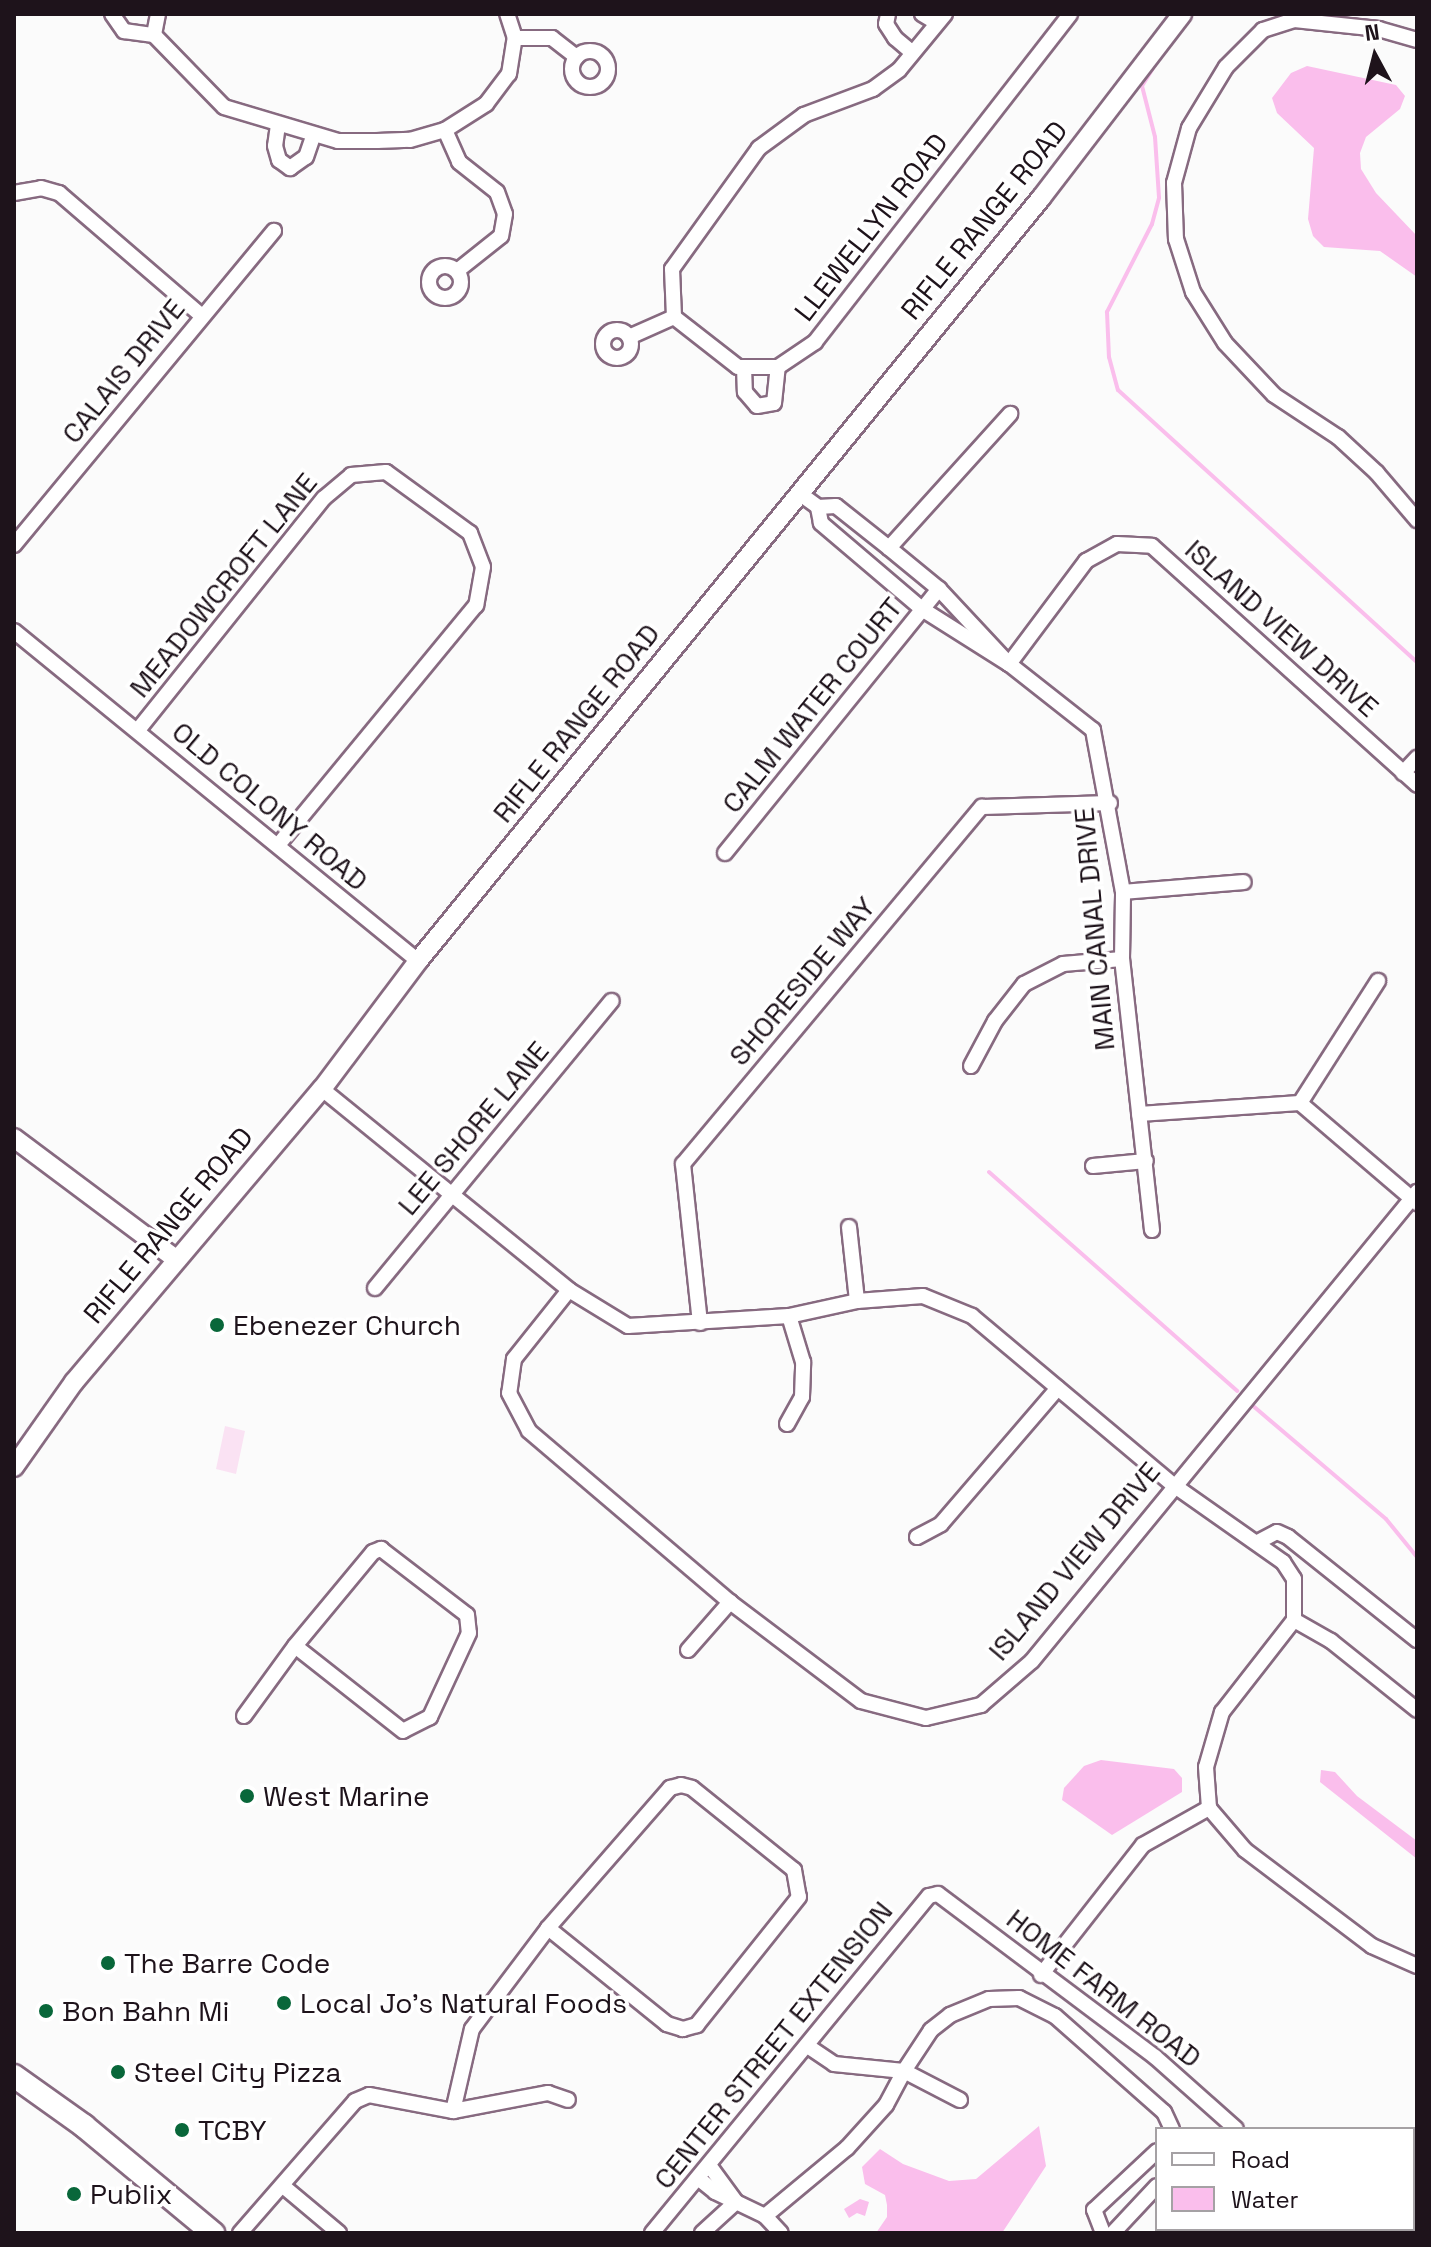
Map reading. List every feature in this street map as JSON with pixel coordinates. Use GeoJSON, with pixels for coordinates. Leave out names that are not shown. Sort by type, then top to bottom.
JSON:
{"type":"FeatureCollection","features":[{"type":"Feature","properties":{"kind":"main road","name":"RIFLE RANGE ROAD"},"geometry":{"type":"LineString","coordinates":[[14,1467],[74,1382],[322,1089],[418,961],[1041,198],[1182,14]]}},
{"type":"Feature","properties":{"kind":"main road"},"geometry":{"type":"LineString","coordinates":[[14,1138],[176,1259]]}},
{"type":"Feature","properties":{"kind":"main road"},"geometry":{"type":"LineString","coordinates":[[14,2076],[84,2126],[213,2233]]}},
{"type":"Feature","properties":{"kind":"street"},"geometry":{"type":"LineString","coordinates":[[112,14],[124,31],[154,35],[224,107],[314,134],[377,141],[410,140],[445,130],[486,104],[509,74],[515,38],[507,14]]}},
{"type":"Feature","properties":{"kind":"street"},"geometry":{"type":"LineString","coordinates":[[154,35],[158,14]]}},
{"type":"Feature","properties":{"kind":"street"},"geometry":{"type":"LineString","coordinates":[[888,14],[886,24],[895,38],[913,53]]}},
{"type":"Feature","properties":{"kind":"street"},"geometry":{"type":"LineString","coordinates":[[744,367],[745,392],[757,406],[774,403],[778,367],[744,367],[702,343],[674,317],[672,269],[759,148],[804,115],[873,89],[913,53],[941,19],[922,14]]}},
{"type":"Feature","properties":{"kind":"street","name":"LLEWELLYN ROAD"},"geometry":{"type":"LineString","coordinates":[[778,367],[815,342],[1070,14]]}},
{"type":"Feature","properties":{"kind":"street"},"geometry":{"type":"LineString","coordinates":[[1417,40],[1380,22],[1358,20],[1294,20],[1263,30],[1226,67],[1189,128],[1174,183],[1176,239],[1193,292],[1225,343],[1274,395],[1338,437],[1377,473],[1417,520]]}},
{"type":"Feature","properties":{"kind":"street"},"geometry":{"type":"LineString","coordinates":[[515,38],[552,38],[576,57]]}},
{"type":"Feature","properties":{"kind":"street"},"geometry":{"type":"LineString","coordinates":[[278,125],[275,146],[279,160],[290,168],[306,157],[314,134]]}},
{"type":"Feature","properties":{"kind":"street"},"geometry":{"type":"LineString","coordinates":[[445,130],[459,162],[497,192],[505,214],[501,236],[457,271]]}},
{"type":"Feature","properties":{"kind":"street"},"geometry":{"type":"LineString","coordinates":[[14,193],[41,188],[59,193],[201,315]]}},
{"type":"Feature","properties":{"kind":"street","name":"CALAIS DRIVE"},"geometry":{"type":"LineString","coordinates":[[14,545],[201,315],[274,231]]}},
{"type":"Feature","properties":{"kind":"street"},"geometry":{"type":"LineString","coordinates":[[629,337],[674,317]]}},
{"type":"Feature","properties":{"kind":"street"},"geometry":{"type":"LineString","coordinates":[[889,548],[1010,414]]}},
{"type":"Feature","properties":{"kind":"street","name":"MEADOWCROFT LANE"},"geometry":{"type":"LineString","coordinates":[[138,730],[324,498],[351,475],[386,472],[470,533],[483,567],[476,605],[278,845]]}},
{"type":"Feature","properties":{"kind":"street","name":"MAIN CANAL DRIVE"},"geometry":{"type":"LineString","coordinates":[[799,493],[818,507],[836,506],[889,548],[939,589],[1009,664]]}},
{"type":"Feature","properties":{"kind":"street","name":"MAIN CANAL DRIVE"},"geometry":{"type":"LineString","coordinates":[[818,507],[821,523],[922,609],[1009,664],[1093,730],[1110,803],[1123,892],[1122,959],[1152,1230]]}},
{"type":"Feature","properties":{"kind":"street","name":"ISLAND VIEW DRIVE"},"geometry":{"type":"LineString","coordinates":[[1009,664],[1086,561],[1117,544],[1152,546],[1417,785]]}},
{"type":"Feature","properties":{"kind":"street","name":"CALM WATER COURT"},"geometry":{"type":"LineString","coordinates":[[725,853],[939,589]]}},
{"type":"Feature","properties":{"kind":"street","name":"OLD COLONY ROAD"},"geometry":{"type":"LineString","coordinates":[[14,631],[418,961]]}},
{"type":"Feature","properties":{"kind":"street"},"geometry":{"type":"LineString","coordinates":[[1403,773],[1417,758]]}},
{"type":"Feature","properties":{"kind":"street","name":"SHORESIDE WAY"},"geometry":{"type":"LineString","coordinates":[[700,1323],[683,1164],[982,807],[1110,803]]}},
{"type":"Feature","properties":{"kind":"street"},"geometry":{"type":"LineString","coordinates":[[1123,892],[1244,882]]}},
{"type":"Feature","properties":{"kind":"street"},"geometry":{"type":"LineString","coordinates":[[971,1066],[995,1021],[1024,984],[1063,964],[1122,959]]}},
{"type":"Feature","properties":{"kind":"street"},"geometry":{"type":"LineString","coordinates":[[1300,1103],[1378,981]]}},
{"type":"Feature","properties":{"kind":"street","name":"LEE SHORE LANE"},"geometry":{"type":"LineString","coordinates":[[375,1288],[612,1001]]}},
{"type":"Feature","properties":{"kind":"street"},"geometry":{"type":"LineString","coordinates":[[322,1089],[453,1192],[569,1290],[628,1326],[789,1316],[857,1301],[923,1296],[972,1316],[1172,1484],[1283,1562],[1294,1579],[1294,1620],[1222,1712],[1206,1767],[1209,1808],[1245,1850],[1372,1946],[1417,1966]]}},
{"type":"Feature","properties":{"kind":"street"},"geometry":{"type":"LineString","coordinates":[[1139,1114],[1300,1103],[1415,1198]]}},
{"type":"Feature","properties":{"kind":"street"},"geometry":{"type":"LineString","coordinates":[[1093,1166],[1146,1161]]}},
{"type":"Feature","properties":{"kind":"street","name":"ISLAND VIEW DRIVE"},"geometry":{"type":"LineString","coordinates":[[569,1290],[514,1359],[509,1393],[529,1431],[730,1602],[861,1701],[926,1718],[981,1705],[1032,1661],[1172,1484],[1415,1198]]}},
{"type":"Feature","properties":{"kind":"street"},"geometry":{"type":"LineString","coordinates":[[849,1227],[857,1301]]}},
{"type":"Feature","properties":{"kind":"street"},"geometry":{"type":"LineString","coordinates":[[787,1424],[802,1397],[803,1362],[789,1316]]}},
{"type":"Feature","properties":{"kind":"street"},"geometry":{"type":"LineString","coordinates":[[917,1537],[941,1524],[1058,1388]]}},
{"type":"Feature","properties":{"kind":"street"},"geometry":{"type":"LineString","coordinates":[[1258,1542],[1277,1532],[1288,1537],[1417,1640]]}},
{"type":"Feature","properties":{"kind":"street"},"geometry":{"type":"LineString","coordinates":[[244,1716],[295,1646],[367,1557],[381,1549],[467,1615],[469,1633],[430,1717],[403,1731],[295,1646]]}},
{"type":"Feature","properties":{"kind":"street"},"geometry":{"type":"LineString","coordinates":[[688,1650],[730,1602]]}},
{"type":"Feature","properties":{"kind":"street"},"geometry":{"type":"LineString","coordinates":[[1294,1620],[1331,1641],[1417,1710]]}},
{"type":"Feature","properties":{"kind":"street"},"geometry":{"type":"LineString","coordinates":[[453,2111],[472,2029],[548,1928],[670,1788],[681,1785],[692,1788],[794,1870],[798,1883],[793,1906],[697,2025],[683,2029],[667,2024],[548,1928]]}},
{"type":"Feature","properties":{"kind":"street"},"geometry":{"type":"LineString","coordinates":[[1041,1975],[1143,1845],[1209,1808]]}},
{"type":"Feature","properties":{"kind":"street","name":"HOME FARM ROAD"},"geometry":{"type":"LineString","coordinates":[[938,1894],[947,1895],[1041,1975],[1155,2057],[1234,2127]]}},
{"type":"Feature","properties":{"kind":"street","name":"CENTER STREET EXTENSION"},"geometry":{"type":"LineString","coordinates":[[652,2233],[809,2047],[929,1896],[938,1894]]}},
{"type":"Feature","properties":{"kind":"street"},"geometry":{"type":"LineString","coordinates":[[765,2216],[847,2148],[886,2105],[931,2030],[950,2015],[989,1999],[1019,1998],[1055,2016],[1164,2112],[1171,2127]]}},
{"type":"Feature","properties":{"kind":"street"},"geometry":{"type":"LineString","coordinates":[[809,2047],[834,2064],[904,2071],[960,2100]]}},
{"type":"Feature","properties":{"kind":"street"},"geometry":{"type":"LineString","coordinates":[[240,2233],[355,2101],[369,2095],[453,2111],[548,2093],[568,2100]]}},
{"type":"Feature","properties":{"kind":"street"},"geometry":{"type":"LineString","coordinates":[[1103,2233],[1094,2210],[1155,2153]]}},
{"type":"Feature","properties":{"kind":"street"},"geometry":{"type":"LineString","coordinates":[[709,2165],[736,2202]]}},
{"type":"Feature","properties":{"kind":"street"},"geometry":{"type":"LineString","coordinates":[[698,2178],[765,2216],[781,2233]]}},
{"type":"Feature","properties":{"kind":"street"},"geometry":{"type":"LineString","coordinates":[[283,2186],[339,2233]]}},
{"type":"Feature","properties":{"kind":"street"},"geometry":{"type":"LineString","coordinates":[[1113,2233],[1155,2188]]}},
{"type":"Feature","properties":{"kind":"street"},"geometry":{"type":"LineString","coordinates":[[702,2233],[736,2202]]}},
{"type":"Feature","properties":{"kind":"shaded area"},"geometry":{"type":"Polygon","coordinates":[[[225,1426],[245,1431],[236,1474],[216,1469],[225,1426]]]}},
{"type":"Feature","properties":{"kind":"water"},"geometry":{"type":"Polygon","coordinates":[[[1307,66],[1396,85],[1405,96],[1400,109],[1366,137],[1360,153],[1361,169],[1376,193],[1417,236],[1417,277],[1380,251],[1324,247],[1313,236],[1308,219],[1314,148],[1277,113],[1272,98],[1291,73],[1307,66]]]}},
{"type":"Feature","properties":{"kind":"water"},"geometry":{"type":"Polygon","coordinates":[[[1101,1760],[1174,1769],[1182,1778],[1182,1792],[1112,1835],[1062,1800],[1064,1788],[1084,1766],[1101,1760]]]}},
{"type":"Feature","properties":{"kind":"water"},"geometry":{"type":"Polygon","coordinates":[[[1321,1770],[1335,1772],[1357,1796],[1417,1841],[1417,1859],[1320,1782],[1321,1770]]]}},
{"type":"Feature","properties":{"kind":"water"},"geometry":{"type":"Polygon","coordinates":[[[1039,2126],[1046,2166],[1002,2233],[876,2233],[887,2217],[885,2195],[865,2184],[862,2167],[880,2149],[903,2164],[949,2181],[976,2179],[1039,2126]]]}},
{"type":"Feature","properties":{"kind":"water"},"geometry":{"type":"Polygon","coordinates":[[[860,2199],[869,2202],[865,2216],[857,2213],[849,2218],[844,2209],[860,2199]]]}},
{"type":"Feature","properties":{"kind":"waterway"},"geometry":{"type":"LineString","coordinates":[[1160,57],[1142,86],[1155,137],[1159,198],[1152,224],[1107,312],[1109,357],[1118,390],[1417,662]]}},
{"type":"Feature","properties":{"kind":"waterway"},"geometry":{"type":"LineString","coordinates":[[989,1172],[1237,1391]]}},
{"type":"Feature","properties":{"kind":"waterway"},"geometry":{"type":"LineString","coordinates":[[1252,1405],[1386,1519],[1417,1557]]}},
{"type":"Feature","properties":{"kind":"place","name":"Ebenezer Church"},"geometry":{"type":"Point","coordinates":[217,1325]}},
{"type":"Feature","properties":{"kind":"place","name":"West Marine"},"geometry":{"type":"Point","coordinates":[247,1796]}},
{"type":"Feature","properties":{"kind":"place","name":"The Barre Code"},"geometry":{"type":"Point","coordinates":[108,1963]}},
{"type":"Feature","properties":{"kind":"place","name":"Local Jo’s Natural Foods"},"geometry":{"type":"Point","coordinates":[284,2003]}},
{"type":"Feature","properties":{"kind":"place","name":"Bon Bahn Mi"},"geometry":{"type":"Point","coordinates":[46,2011]}},
{"type":"Feature","properties":{"kind":"place","name":"Steel City Pizza"},"geometry":{"type":"Point","coordinates":[118,2072]}},
{"type":"Feature","properties":{"kind":"place","name":"TCBY"},"geometry":{"type":"Point","coordinates":[182,2130]}},
{"type":"Feature","properties":{"kind":"place","name":"Publix"},"geometry":{"type":"Point","coordinates":[74,2194]}}]}
